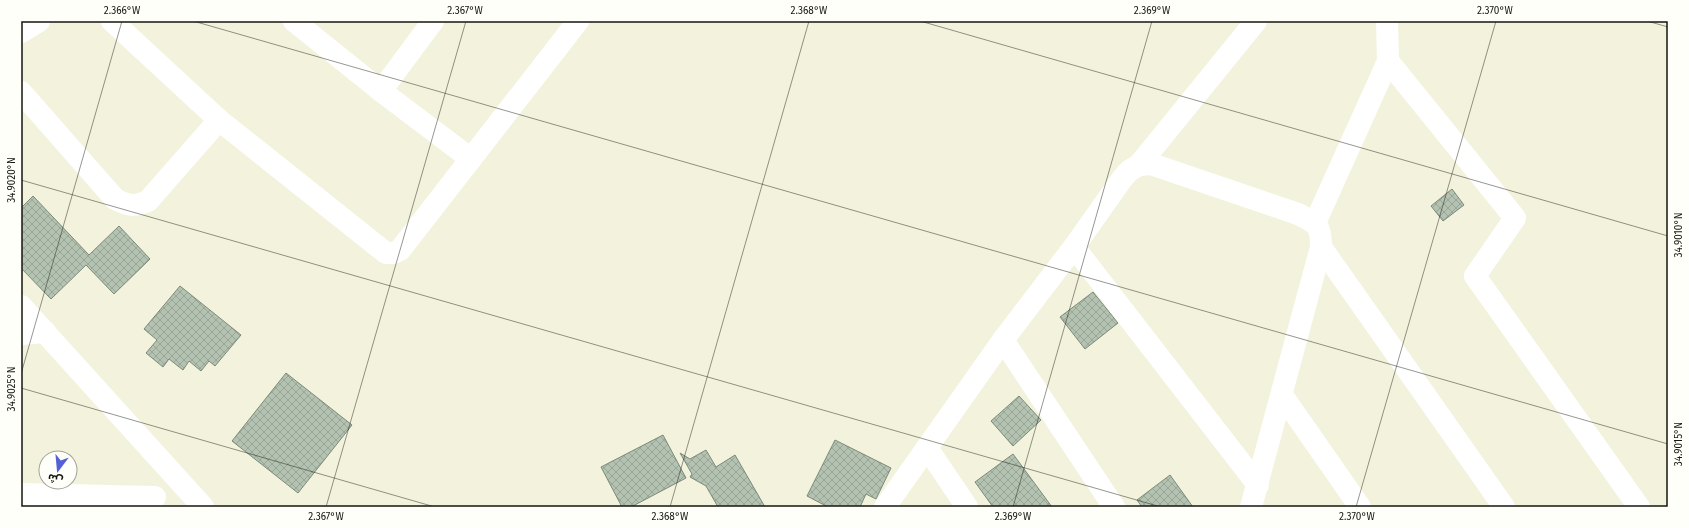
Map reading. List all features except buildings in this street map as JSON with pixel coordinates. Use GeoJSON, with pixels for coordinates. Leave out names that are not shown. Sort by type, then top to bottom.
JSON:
{"type":"FeatureCollection","features":[{"type":"Feature","properties":{"kind":"street"},"geometry":{"type":"LineString","coordinates":[[21,32],[39,21]]}},
{"type":"Feature","properties":{"kind":"street"},"geometry":{"type":"LineString","coordinates":[[112,21],[219,120],[386,253],[394,253],[400,250],[578,21]]}},
{"type":"Feature","properties":{"kind":"street"},"geometry":{"type":"LineString","coordinates":[[294,21],[381,91],[470,159]]}},
{"type":"Feature","properties":{"kind":"street"},"geometry":{"type":"LineString","coordinates":[[381,91],[433,21]]}},
{"type":"Feature","properties":{"kind":"street"},"geometry":{"type":"LineString","coordinates":[[885,507],[1003,340],[1074,247],[1122,179],[1129,171],[1139,165],[1256,21]]}},
{"type":"Feature","properties":{"kind":"street"},"geometry":{"type":"LineString","coordinates":[[1315,223],[1388,61],[1387,21]]}},
{"type":"Feature","properties":{"kind":"street"},"geometry":{"type":"LineString","coordinates":[[1388,61],[1515,218],[1475,276],[1639,507]]}},
{"type":"Feature","properties":{"kind":"street"},"geometry":{"type":"LineString","coordinates":[[21,92],[116,199],[127,205],[137,205],[148,201],[219,120]]}},
{"type":"Feature","properties":{"kind":"street"},"geometry":{"type":"LineString","coordinates":[[1139,165],[1151,164],[1298,214],[1315,223],[1321,232],[1321,247],[1251,507]]}},
{"type":"Feature","properties":{"kind":"street"},"geometry":{"type":"LineString","coordinates":[[1074,247],[1258,485]]}},
{"type":"Feature","properties":{"kind":"street"},"geometry":{"type":"LineString","coordinates":[[1321,247],[1504,507]]}},
{"type":"Feature","properties":{"kind":"street"},"geometry":{"type":"LineString","coordinates":[[21,306],[203,507]]}},
{"type":"Feature","properties":{"kind":"street"},"geometry":{"type":"LineString","coordinates":[[21,334],[45,332]]}},
{"type":"Feature","properties":{"kind":"street"},"geometry":{"type":"LineString","coordinates":[[1003,340],[1114,507]]}},
{"type":"Feature","properties":{"kind":"street"},"geometry":{"type":"LineString","coordinates":[[1282,395],[1360,507]]}},
{"type":"Feature","properties":{"kind":"street"},"geometry":{"type":"LineString","coordinates":[[927,448],[967,507]]}},
{"type":"Feature","properties":{"kind":"street"},"geometry":{"type":"LineString","coordinates":[[21,494],[155,502],[177,477]]}}]}
